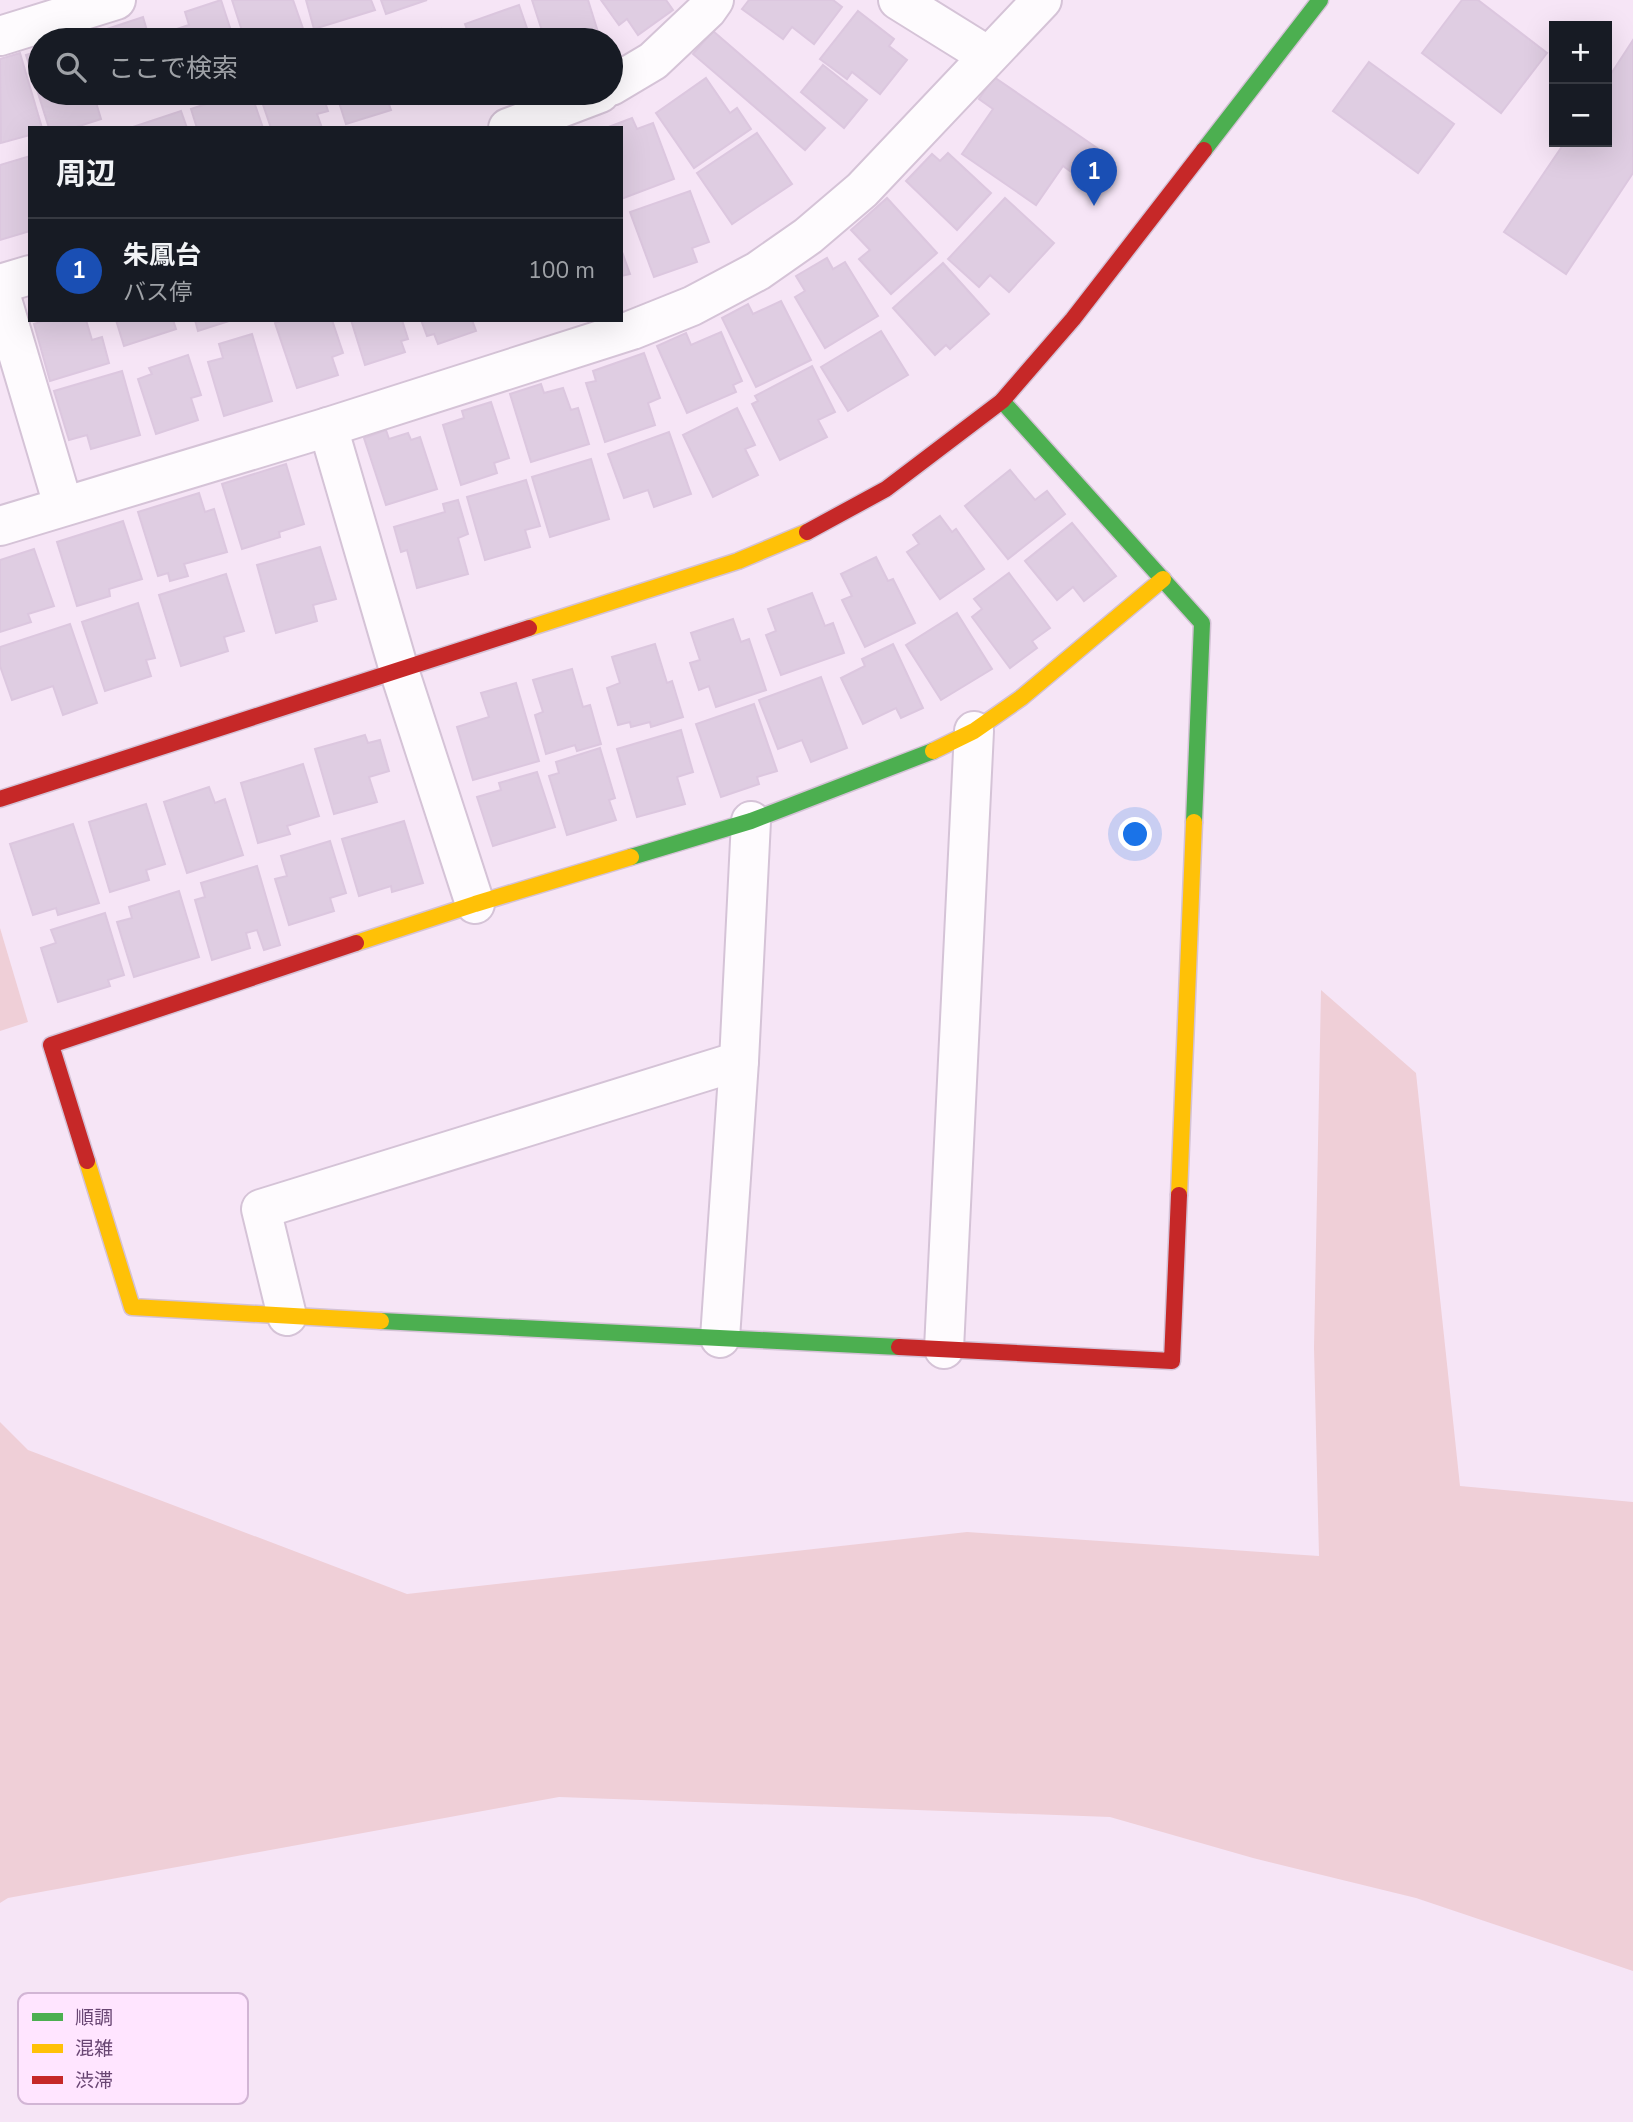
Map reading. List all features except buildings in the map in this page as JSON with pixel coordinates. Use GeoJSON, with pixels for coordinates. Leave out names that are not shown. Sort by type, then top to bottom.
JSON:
{"type":"FeatureCollection","features":[{"type":"Feature","properties":{"kind":"street"},"geometry":{"type":"LineString","coordinates":[[0,36],[116,0]]}},
{"type":"Feature","properties":{"kind":"street"},"geometry":{"type":"LineString","coordinates":[[623,79],[653,61],[707,10],[714,0]]}},
{"type":"Feature","properties":{"kind":"street"},"geometry":{"type":"LineString","coordinates":[[898,0],[988,57]]}},
{"type":"Feature","properties":{"kind":"street"},"geometry":{"type":"LineString","coordinates":[[0,526],[328,427],[632,330],[692,306],[758,271],[808,236],[862,190],[1042,0]]}},
{"type":"Feature","properties":{"kind":"street"},"geometry":{"type":"LineString","coordinates":[[0,799],[738,561],[818,527],[886,489],[1002,401],[1073,319],[1320,0]]}},
{"type":"Feature","properties":{"kind":"street"},"geometry":{"type":"LineString","coordinates":[[513,126],[568,105]]}},
{"type":"Feature","properties":{"kind":"street"},"geometry":{"type":"LineString","coordinates":[[0,284],[28,276]]}},
{"type":"Feature","properties":{"kind":"street"},"geometry":{"type":"LineString","coordinates":[[0,293],[63,505]]}},
{"type":"Feature","properties":{"kind":"street"},"geometry":{"type":"LineString","coordinates":[[1002,401],[1163,579],[1202,623],[1172,1361],[132,1307],[51,1045],[475,904],[751,821],[922,756],[974,731],[1021,698],[1163,579]]}},
{"type":"Feature","properties":{"kind":"street"},"geometry":{"type":"LineString","coordinates":[[328,427],[399,670],[475,904]]}},
{"type":"Feature","properties":{"kind":"street"},"geometry":{"type":"LineString","coordinates":[[944,1349],[974,731]]}},
{"type":"Feature","properties":{"kind":"street"},"geometry":{"type":"LineString","coordinates":[[720,1338],[739,1061],[751,821]]}},
{"type":"Feature","properties":{"kind":"street"},"geometry":{"type":"LineString","coordinates":[[287,1317],[261,1209],[739,1061]]}},
{"type":"Feature","properties":{"kind":"shaded area"},"geometry":{"type":"Polygon","coordinates":[[[0,928],[28,1022],[0,1031],[0,928]]]}},
{"type":"Feature","properties":{"kind":"shaded area"},"geometry":{"type":"Polygon","coordinates":[[[1321,990],[1416,1073],[1460,1486],[1633,1502],[1633,1971],[1416,1898],[1253,1858],[1110,1817],[559,1797],[8,1898],[0,1903],[0,1422],[28,1450],[407,1594],[967,1532],[1319,1556],[1314,1348],[1321,990]]]}},
{"type":"Feature","properties":{"kind":"traffic: fast"},"geometry":{"type":"LineString","coordinates":[[1204,150],[1320,0]]}},
{"type":"Feature","properties":{"kind":"traffic: fast"},"geometry":{"type":"LineString","coordinates":[[1002,401],[1202,623],[1194,822]]}},
{"type":"Feature","properties":{"kind":"traffic: fast"},"geometry":{"type":"LineString","coordinates":[[631,857],[751,821],[933,751]]}},
{"type":"Feature","properties":{"kind":"traffic: fast"},"geometry":{"type":"LineString","coordinates":[[381,1321],[899,1347]]}},
{"type":"Feature","properties":{"kind":"traffic: slow"},"geometry":{"type":"LineString","coordinates":[[529,628],[738,561],[807,532]]}},
{"type":"Feature","properties":{"kind":"traffic: slow"},"geometry":{"type":"LineString","coordinates":[[933,751],[974,731],[1021,698],[1163,579]]}},
{"type":"Feature","properties":{"kind":"traffic: slow"},"geometry":{"type":"LineString","coordinates":[[1179,1195],[1194,822]]}},
{"type":"Feature","properties":{"kind":"traffic: slow"},"geometry":{"type":"LineString","coordinates":[[356,943],[631,857]]}},
{"type":"Feature","properties":{"kind":"traffic: slow"},"geometry":{"type":"LineString","coordinates":[[87,1161],[132,1307],[381,1321]]}},
{"type":"Feature","properties":{"kind":"traffic: jam"},"geometry":{"type":"LineString","coordinates":[[807,532],[886,489],[1002,401],[1073,319],[1204,150]]}},
{"type":"Feature","properties":{"kind":"traffic: jam"},"geometry":{"type":"LineString","coordinates":[[0,799],[529,628]]}},
{"type":"Feature","properties":{"kind":"traffic: jam"},"geometry":{"type":"LineString","coordinates":[[87,1161],[51,1045],[356,943]]}},
{"type":"Feature","properties":{"kind":"traffic: jam"},"geometry":{"type":"LineString","coordinates":[[899,1347],[1172,1361],[1179,1195]]}},
{"type":"Feature","properties":{"kind":"place","name":"朱鳳台"},"geometry":{"type":"Point","coordinates":[1094,206]}}]}
